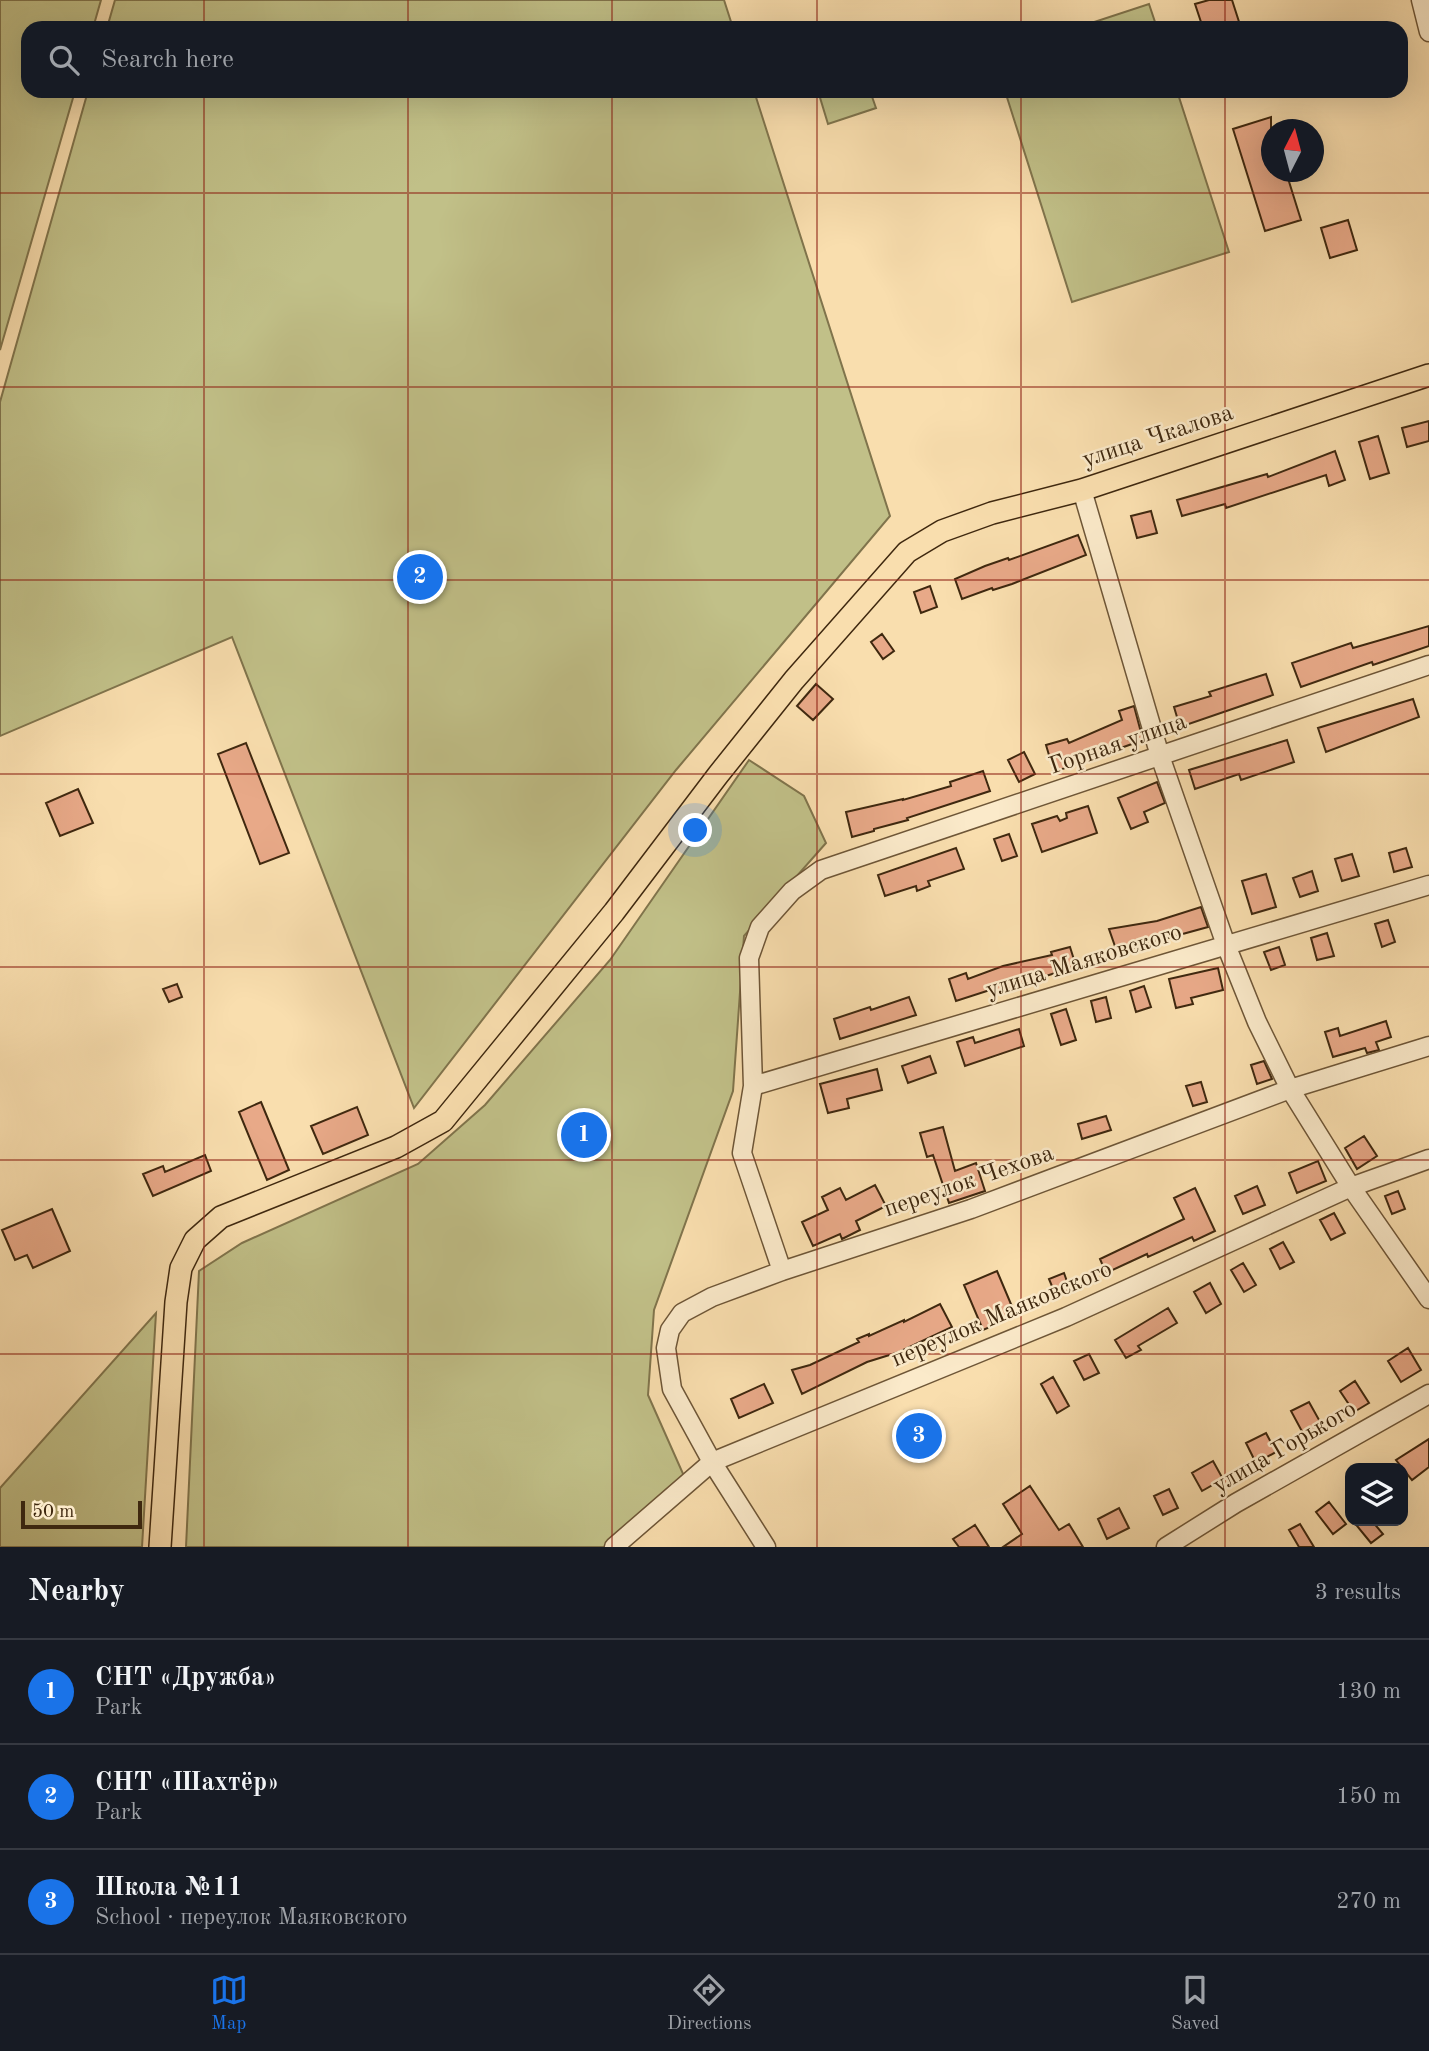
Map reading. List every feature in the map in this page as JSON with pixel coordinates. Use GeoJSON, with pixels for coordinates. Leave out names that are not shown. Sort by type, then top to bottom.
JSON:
{"type":"FeatureCollection","features":[{"type":"Feature","properties":{"kind":"main road","name":"улица Чкалова"},"geometry":{"type":"LineString","coordinates":[[160,1547],[176,1302],[181,1268],[195,1240],[221,1217],[396,1147],[443,1121],[614,912],[794,680],[907,552],[942,531],[992,513],[1082,490],[1429,376]]}},
{"type":"Feature","properties":{"kind":"street"},"geometry":{"type":"LineString","coordinates":[[1420,0],[1429,32]]}},
{"type":"Feature","properties":{"kind":"street"},"geometry":{"type":"LineString","coordinates":[[1082,490],[1160,757],[1226,945],[1257,1022],[1290,1089],[1351,1187],[1429,1298]]}},
{"type":"Feature","properties":{"kind":"street","name":"Горная улица"},"geometry":{"type":"LineString","coordinates":[[782,1271],[742,1153],[753,1086],[749,958],[760,927],[792,891],[821,870],[1429,665]]}},
{"type":"Feature","properties":{"kind":"street","name":"улица Маяковского"},"geometry":{"type":"LineString","coordinates":[[753,1086],[1429,885]]}},
{"type":"Feature","properties":{"kind":"street","name":"переулок Чехова"},"geometry":{"type":"LineString","coordinates":[[766,1547],[712,1462],[672,1389],[666,1348],[670,1330],[682,1313],[712,1297],[782,1271],[971,1209],[1290,1089],[1429,1046]]}},
{"type":"Feature","properties":{"kind":"street","name":"переулок Маяковского"},"geometry":{"type":"LineString","coordinates":[[614,1547],[712,1462],[1066,1317],[1351,1187],[1429,1159]]}},
{"type":"Feature","properties":{"kind":"street","name":"улица Горького"},"geometry":{"type":"LineString","coordinates":[[1166,1547],[1236,1503],[1429,1394]]}},
{"type":"Feature","properties":{"kind":"shaded area"},"geometry":{"type":"Polygon","coordinates":[[[0,0],[101,0],[95,21],[21,21],[21,98],[73,98],[0,350],[0,0]]]}},
{"type":"Feature","properties":{"kind":"shaded area"},"geometry":{"type":"Polygon","coordinates":[[[115,0],[724,0],[731,21],[109,21],[115,0]]]}},
{"type":"Feature","properties":{"kind":"shaded area"},"geometry":{"type":"Polygon","coordinates":[[[1149,4],[1155,21],[1097,21],[1149,4]]]}},
{"type":"Feature","properties":{"kind":"shaded area"},"geometry":{"type":"Polygon","coordinates":[[[86,98],[756,98],[890,516],[676,770],[414,1108],[232,637],[0,736],[0,402],[86,98]]]}},
{"type":"Feature","properties":{"kind":"shaded area"},"geometry":{"type":"Polygon","coordinates":[[[820,98],[872,98],[876,108],[828,124],[820,98]]]}},
{"type":"Feature","properties":{"kind":"shaded area"},"geometry":{"type":"Polygon","coordinates":[[[1007,98],[1179,98],[1229,252],[1072,302],[1007,98]]]}},
{"type":"Feature","properties":{"kind":"shaded area"},"geometry":{"type":"Polygon","coordinates":[[[749,760],[804,796],[826,843],[744,936],[733,1091],[654,1310],[648,1395],[688,1485],[615,1547],[186,1547],[199,1271],[242,1243],[418,1164],[485,1105],[610,960],[749,760]]]}},
{"type":"Feature","properties":{"kind":"shaded area"},"geometry":{"type":"Polygon","coordinates":[[[156,1313],[142,1547],[0,1547],[0,1488],[156,1313]]]}},
{"type":"Feature","properties":{"kind":"building"},"geometry":{"type":"Polygon","coordinates":[[[1209,0],[1232,0],[1239,21],[1201,21],[1195,4],[1209,0]]]}},
{"type":"Feature","properties":{"kind":"building"},"geometry":{"type":"Polygon","coordinates":[[[1261,120],[1261,182],[1289,182],[1301,220],[1265,231],[1233,129],[1261,120]]]}},
{"type":"Feature","properties":{"kind":"building"},"geometry":{"type":"Polygon","coordinates":[[[1348,220],[1357,250],[1330,258],[1321,228],[1348,220]]]}},
{"type":"Feature","properties":{"kind":"building"},"geometry":{"type":"Polygon","coordinates":[[[1429,421],[1429,441],[1407,447],[1402,428],[1429,421]]]}},
{"type":"Feature","properties":{"kind":"building"},"geometry":{"type":"Polygon","coordinates":[[[1378,436],[1389,473],[1370,479],[1359,442],[1378,436]]]}},
{"type":"Feature","properties":{"kind":"building"},"geometry":{"type":"Polygon","coordinates":[[[1335,451],[1345,480],[1329,486],[1326,475],[1226,508],[1225,504],[1182,516],[1177,500],[1267,474],[1268,477],[1335,451]]]}},
{"type":"Feature","properties":{"kind":"building"},"geometry":{"type":"Polygon","coordinates":[[[1151,511],[1157,533],[1137,538],[1131,516],[1151,511]]]}},
{"type":"Feature","properties":{"kind":"building"},"geometry":{"type":"Polygon","coordinates":[[[1078,535],[1086,555],[1012,584],[962,599],[955,579],[985,566],[1078,535]]]}},
{"type":"Feature","properties":{"kind":"building"},"geometry":{"type":"Polygon","coordinates":[[[930,586],[937,607],[921,613],[914,592],[930,586]]]}},
{"type":"Feature","properties":{"kind":"building"},"geometry":{"type":"Polygon","coordinates":[[[1429,626],[1429,646],[1373,665],[1372,662],[1301,687],[1292,663],[1351,643],[1353,648],[1429,626]]]}},
{"type":"Feature","properties":{"kind":"building"},"geometry":{"type":"Polygon","coordinates":[[[882,634],[894,651],[883,659],[871,642],[882,634]]]}},
{"type":"Feature","properties":{"kind":"building"},"geometry":{"type":"Polygon","coordinates":[[[1266,674],[1273,695],[1180,727],[1174,707],[1211,696],[1209,692],[1266,674]]]}},
{"type":"Feature","properties":{"kind":"building"},"geometry":{"type":"Polygon","coordinates":[[[816,684],[833,699],[813,720],[797,706],[816,684]]]}},
{"type":"Feature","properties":{"kind":"building"},"geometry":{"type":"Polygon","coordinates":[[[1413,699],[1419,717],[1326,752],[1318,728],[1413,699]]]}},
{"type":"Feature","properties":{"kind":"building"},"geometry":{"type":"Polygon","coordinates":[[[1134,706],[1143,740],[1054,772],[1046,745],[1067,739],[1069,743],[1122,720],[1119,711],[1134,706]]]}},
{"type":"Feature","properties":{"kind":"building"},"geometry":{"type":"Polygon","coordinates":[[[1287,740],[1294,762],[1241,780],[1239,774],[1195,789],[1189,770],[1287,740]]]}},
{"type":"Feature","properties":{"kind":"building"},"geometry":{"type":"Polygon","coordinates":[[[246,743],[289,853],[260,864],[218,754],[246,743]]]}},
{"type":"Feature","properties":{"kind":"building"},"geometry":{"type":"Polygon","coordinates":[[[1024,752],[1035,774],[1019,782],[1008,760],[1024,752]]]}},
{"type":"Feature","properties":{"kind":"building"},"geometry":{"type":"Polygon","coordinates":[[[983,771],[990,791],[852,837],[846,812],[951,786],[950,782],[983,771]]]}},
{"type":"Feature","properties":{"kind":"building"},"geometry":{"type":"Polygon","coordinates":[[[1157,782],[1165,803],[1144,812],[1148,822],[1131,829],[1118,798],[1157,782]]]}},
{"type":"Feature","properties":{"kind":"building"},"geometry":{"type":"Polygon","coordinates":[[[78,789],[93,823],[60,836],[46,803],[78,789]]]}},
{"type":"Feature","properties":{"kind":"building"},"geometry":{"type":"Polygon","coordinates":[[[1088,806],[1097,833],[1042,852],[1032,824],[1057,816],[1060,821],[1067,818],[1066,813],[1088,806]]]}},
{"type":"Feature","properties":{"kind":"building"},"geometry":{"type":"Polygon","coordinates":[[[1009,834],[1017,856],[1002,861],[994,839],[1009,834]]]}},
{"type":"Feature","properties":{"kind":"building"},"geometry":{"type":"Polygon","coordinates":[[[956,848],[964,869],[928,881],[930,886],[917,891],[916,886],[885,896],[878,875],[956,848]]]}},
{"type":"Feature","properties":{"kind":"building"},"geometry":{"type":"Polygon","coordinates":[[[1406,848],[1412,867],[1394,872],[1389,853],[1406,848]]]}},
{"type":"Feature","properties":{"kind":"building"},"geometry":{"type":"Polygon","coordinates":[[[1352,854],[1359,876],[1342,881],[1335,859],[1352,854]]]}},
{"type":"Feature","properties":{"kind":"building"},"geometry":{"type":"Polygon","coordinates":[[[1312,871],[1318,891],[1300,897],[1293,878],[1312,871]]]}},
{"type":"Feature","properties":{"kind":"building"},"geometry":{"type":"Polygon","coordinates":[[[1266,874],[1276,907],[1252,914],[1242,881],[1266,874]]]}},
{"type":"Feature","properties":{"kind":"building"},"geometry":{"type":"Polygon","coordinates":[[[1201,907],[1208,927],[1117,952],[1109,929],[1157,921],[1201,907]]]}},
{"type":"Feature","properties":{"kind":"building"},"geometry":{"type":"Polygon","coordinates":[[[1388,920],[1395,942],[1382,947],[1375,924],[1388,920]]]}},
{"type":"Feature","properties":{"kind":"building"},"geometry":{"type":"Polygon","coordinates":[[[1327,933],[1334,956],[1317,960],[1311,938],[1327,933]]]}},
{"type":"Feature","properties":{"kind":"building"},"geometry":{"type":"Polygon","coordinates":[[[1070,947],[1076,966],[995,993],[993,989],[956,1001],[949,979],[966,973],[968,979],[1003,966],[1052,955],[1051,952],[1070,947]]]}},
{"type":"Feature","properties":{"kind":"building"},"geometry":{"type":"Polygon","coordinates":[[[1279,947],[1285,965],[1271,970],[1264,952],[1279,947]]]}},
{"type":"Feature","properties":{"kind":"building"},"geometry":{"type":"Polygon","coordinates":[[[1218,968],[1223,990],[1191,998],[1193,1004],[1176,1008],[1169,979],[1218,968]]]}},
{"type":"Feature","properties":{"kind":"building"},"geometry":{"type":"Polygon","coordinates":[[[177,984],[182,997],[169,1002],[163,989],[177,984]]]}},
{"type":"Feature","properties":{"kind":"building"},"geometry":{"type":"Polygon","coordinates":[[[1144,986],[1151,1007],[1136,1012],[1130,991],[1144,986]]]}},
{"type":"Feature","properties":{"kind":"building"},"geometry":{"type":"Polygon","coordinates":[[[909,997],[916,1015],[840,1039],[834,1019],[909,997]]]}},
{"type":"Feature","properties":{"kind":"building"},"geometry":{"type":"Polygon","coordinates":[[[1106,997],[1111,1018],[1096,1022],[1091,1001],[1106,997]]]}},
{"type":"Feature","properties":{"kind":"building"},"geometry":{"type":"Polygon","coordinates":[[[1066,1009],[1076,1040],[1061,1045],[1051,1014],[1066,1009]]]}},
{"type":"Feature","properties":{"kind":"building"},"geometry":{"type":"Polygon","coordinates":[[[1386,1021],[1391,1037],[1376,1042],[1379,1050],[1367,1053],[1365,1048],[1333,1057],[1325,1032],[1338,1028],[1340,1036],[1386,1021]]]}},
{"type":"Feature","properties":{"kind":"building"},"geometry":{"type":"Polygon","coordinates":[[[1019,1029],[1024,1046],[965,1066],[957,1042],[973,1037],[975,1043],[1019,1029]]]}},
{"type":"Feature","properties":{"kind":"building"},"geometry":{"type":"Polygon","coordinates":[[[930,1056],[936,1073],[908,1083],[902,1066],[930,1056]]]}},
{"type":"Feature","properties":{"kind":"building"},"geometry":{"type":"Polygon","coordinates":[[[1264,1061],[1272,1079],[1257,1084],[1251,1065],[1264,1061]]]}},
{"type":"Feature","properties":{"kind":"building"},"geometry":{"type":"Polygon","coordinates":[[[877,1069],[882,1090],[847,1099],[849,1108],[828,1113],[820,1084],[877,1069]]]}},
{"type":"Feature","properties":{"kind":"building"},"geometry":{"type":"Polygon","coordinates":[[[1201,1082],[1207,1102],[1193,1106],[1186,1086],[1201,1082]]]}},
{"type":"Feature","properties":{"kind":"building"},"geometry":{"type":"Polygon","coordinates":[[[261,1102],[289,1170],[267,1180],[239,1112],[261,1102]]]}},
{"type":"Feature","properties":{"kind":"building"},"geometry":{"type":"Polygon","coordinates":[[[357,1107],[368,1135],[323,1154],[311,1126],[357,1107]]]}},
{"type":"Feature","properties":{"kind":"building"},"geometry":{"type":"Polygon","coordinates":[[[1106,1116],[1111,1130],[1082,1139],[1078,1124],[1106,1116]]]}},
{"type":"Feature","properties":{"kind":"building"},"geometry":{"type":"Polygon","coordinates":[[[943,1127],[955,1171],[976,1163],[985,1191],[949,1203],[933,1155],[927,1157],[920,1133],[943,1127]]]}},
{"type":"Feature","properties":{"kind":"building"},"geometry":{"type":"Polygon","coordinates":[[[1364,1136],[1377,1156],[1357,1169],[1345,1148],[1364,1136]]]}},
{"type":"Feature","properties":{"kind":"building"},"geometry":{"type":"Polygon","coordinates":[[[205,1155],[211,1171],[153,1196],[143,1174],[163,1166],[165,1172],[205,1155]]]}},
{"type":"Feature","properties":{"kind":"building"},"geometry":{"type":"Polygon","coordinates":[[[1318,1161],[1326,1181],[1297,1193],[1289,1173],[1318,1161]]]}},
{"type":"Feature","properties":{"kind":"building"},"geometry":{"type":"Polygon","coordinates":[[[875,1185],[886,1206],[856,1221],[860,1230],[842,1239],[840,1234],[813,1246],[802,1222],[828,1210],[822,1197],[840,1188],[846,1200],[875,1185]]]}},
{"type":"Feature","properties":{"kind":"building"},"geometry":{"type":"Polygon","coordinates":[[[1257,1186],[1265,1205],[1243,1214],[1235,1196],[1257,1186]]]}},
{"type":"Feature","properties":{"kind":"building"},"geometry":{"type":"Polygon","coordinates":[[[1195,1188],[1215,1231],[1194,1241],[1192,1237],[1148,1257],[1147,1254],[1106,1273],[1100,1259],[1184,1219],[1174,1198],[1195,1188]]]}},
{"type":"Feature","properties":{"kind":"building"},"geometry":{"type":"Polygon","coordinates":[[[1398,1191],[1405,1209],[1392,1214],[1385,1196],[1398,1191]]]}},
{"type":"Feature","properties":{"kind":"building"},"geometry":{"type":"Polygon","coordinates":[[[52,1209],[70,1251],[33,1268],[27,1255],[15,1260],[2,1230],[52,1209]]]}},
{"type":"Feature","properties":{"kind":"building"},"geometry":{"type":"Polygon","coordinates":[[[1334,1213],[1345,1233],[1331,1240],[1320,1220],[1334,1213]]]}},
{"type":"Feature","properties":{"kind":"building"},"geometry":{"type":"Polygon","coordinates":[[[1283,1242],[1294,1262],[1280,1269],[1270,1249],[1283,1242]]]}},
{"type":"Feature","properties":{"kind":"building"},"geometry":{"type":"Polygon","coordinates":[[[1243,1263],[1256,1285],[1244,1292],[1231,1270],[1243,1263]]]}},
{"type":"Feature","properties":{"kind":"building"},"geometry":{"type":"Polygon","coordinates":[[[997,1271],[1016,1316],[983,1330],[964,1285],[997,1271]]]}},
{"type":"Feature","properties":{"kind":"building"},"geometry":{"type":"Polygon","coordinates":[[[1064,1273],[1070,1290],[1056,1296],[1049,1279],[1064,1273]]]}},
{"type":"Feature","properties":{"kind":"building"},"geometry":{"type":"Polygon","coordinates":[[[1210,1283],[1221,1304],[1206,1313],[1194,1292],[1210,1283]]]}},
{"type":"Feature","properties":{"kind":"building"},"geometry":{"type":"Polygon","coordinates":[[[940,1304],[952,1327],[899,1352],[867,1362],[802,1394],[792,1370],[810,1365],[859,1342],[857,1339],[904,1322],[940,1304]]]}},
{"type":"Feature","properties":{"kind":"building"},"geometry":{"type":"Polygon","coordinates":[[[1168,1308],[1177,1323],[1138,1346],[1141,1350],[1126,1358],[1115,1340],[1168,1308]]]}},
{"type":"Feature","properties":{"kind":"building"},"geometry":{"type":"Polygon","coordinates":[[[1408,1348],[1421,1370],[1401,1382],[1388,1361],[1408,1348]]]}},
{"type":"Feature","properties":{"kind":"building"},"geometry":{"type":"Polygon","coordinates":[[[1089,1354],[1099,1373],[1084,1380],[1074,1361],[1089,1354]]]}},
{"type":"Feature","properties":{"kind":"building"},"geometry":{"type":"Polygon","coordinates":[[[1053,1377],[1069,1406],[1057,1413],[1041,1384],[1053,1377]]]}},
{"type":"Feature","properties":{"kind":"building"},"geometry":{"type":"Polygon","coordinates":[[[1355,1381],[1369,1403],[1354,1412],[1340,1391],[1355,1381]]]}},
{"type":"Feature","properties":{"kind":"building"},"geometry":{"type":"Polygon","coordinates":[[[764,1384],[773,1403],[739,1418],[731,1399],[764,1384]]]}},
{"type":"Feature","properties":{"kind":"building"},"geometry":{"type":"Polygon","coordinates":[[[1309,1402],[1323,1427],[1305,1437],[1291,1411],[1309,1402]]]}},
{"type":"Feature","properties":{"kind":"building"},"geometry":{"type":"Polygon","coordinates":[[[1266,1433],[1276,1452],[1256,1463],[1246,1443],[1266,1433]]]}},
{"type":"Feature","properties":{"kind":"building"},"geometry":{"type":"Polygon","coordinates":[[[1429,1439],[1429,1467],[1412,1480],[1408,1475],[1408,1463],[1398,1463],[1396,1460],[1429,1439]]]}},
{"type":"Feature","properties":{"kind":"building"},"geometry":{"type":"Polygon","coordinates":[[[1213,1461],[1223,1479],[1202,1491],[1192,1473],[1213,1461]]]}},
{"type":"Feature","properties":{"kind":"building"},"geometry":{"type":"Polygon","coordinates":[[[1030,1486],[1059,1530],[1069,1524],[1083,1547],[1003,1547],[1022,1534],[1003,1504],[1030,1486]]]}},
{"type":"Feature","properties":{"kind":"building"},"geometry":{"type":"Polygon","coordinates":[[[1169,1489],[1178,1508],[1163,1515],[1154,1496],[1169,1489]]]}},
{"type":"Feature","properties":{"kind":"building"},"geometry":{"type":"Polygon","coordinates":[[[1329,1502],[1345,1525],[1333,1534],[1316,1512],[1329,1502]]]}},
{"type":"Feature","properties":{"kind":"building"},"geometry":{"type":"Polygon","coordinates":[[[1119,1508],[1129,1528],[1107,1539],[1098,1519],[1119,1508]]]}},
{"type":"Feature","properties":{"kind":"building"},"geometry":{"type":"Polygon","coordinates":[[[1300,1524],[1314,1547],[1299,1547],[1289,1530],[1300,1524]]]}},
{"type":"Feature","properties":{"kind":"building"},"geometry":{"type":"Polygon","coordinates":[[[975,1525],[989,1547],[959,1547],[953,1539],[975,1525]]]}},
{"type":"Feature","properties":{"kind":"building"},"geometry":{"type":"Polygon","coordinates":[[[1357,1526],[1376,1526],[1383,1534],[1371,1543],[1357,1526]]]}},
{"type":"Feature","properties":{"kind":"place","name":"СНТ «Шахтёр»"},"geometry":{"type":"Point","coordinates":[420,577]}},
{"type":"Feature","properties":{"kind":"place","name":"СНТ «Дружба»"},"geometry":{"type":"Point","coordinates":[584,1135]}},
{"type":"Feature","properties":{"kind":"place","name":"Школа №11"},"geometry":{"type":"Point","coordinates":[919,1436]}}]}
